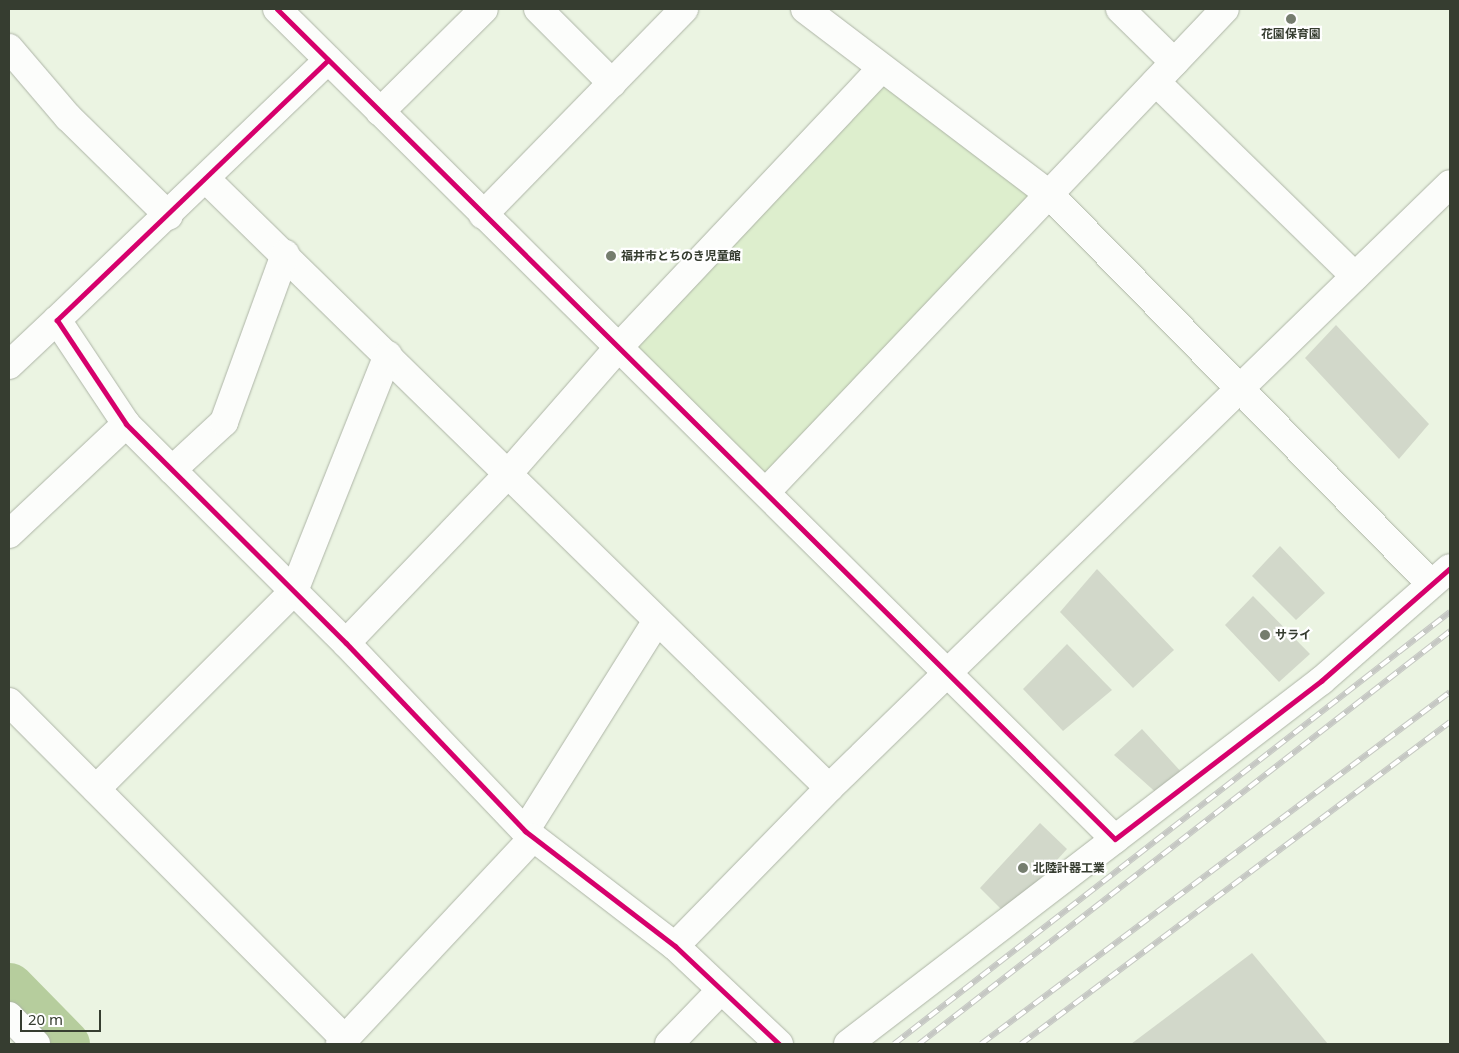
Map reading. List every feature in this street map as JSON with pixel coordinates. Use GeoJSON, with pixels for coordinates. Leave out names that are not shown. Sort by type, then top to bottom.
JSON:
{"type":"FeatureCollection","features":[{"type":"Feature","properties":{"kind":"street"},"geometry":{"type":"LineString","coordinates":[[277,9],[617,349],[766,492],[1115,839]]}},
{"type":"Feature","properties":{"kind":"street"},"geometry":{"type":"LineString","coordinates":[[380,112],[484,9]]}},
{"type":"Feature","properties":{"kind":"street"},"geometry":{"type":"LineString","coordinates":[[538,9],[612,83]]}},
{"type":"Feature","properties":{"kind":"street"},"geometry":{"type":"LineString","coordinates":[[484,215],[684,9]]}},
{"type":"Feature","properties":{"kind":"street"},"geometry":{"type":"LineString","coordinates":[[805,9],[1049,194],[1238,388],[1441,576],[1321,681],[848,1044]]}},
{"type":"Feature","properties":{"kind":"street"},"geometry":{"type":"LineString","coordinates":[[1120,9],[1174,62]]}},
{"type":"Feature","properties":{"kind":"street"},"geometry":{"type":"LineString","coordinates":[[766,492],[1225,9]]}},
{"type":"Feature","properties":{"kind":"street"},"geometry":{"type":"LineString","coordinates":[[9,48],[68,117],[168,216]]}},
{"type":"Feature","properties":{"kind":"street"},"geometry":{"type":"LineString","coordinates":[[9,365],[168,216],[328,60]]}},
{"type":"Feature","properties":{"kind":"street"},"geometry":{"type":"LineString","coordinates":[[346,643],[506,476],[617,349],[882,68]]}},
{"type":"Feature","properties":{"kind":"street"},"geometry":{"type":"LineString","coordinates":[[1156,82],[1355,276]]}},
{"type":"Feature","properties":{"kind":"street"},"geometry":{"type":"LineString","coordinates":[[206,179],[388,355],[506,476],[829,788]]}},
{"type":"Feature","properties":{"kind":"street"},"geometry":{"type":"LineString","coordinates":[[675,946],[829,788],[949,673],[1238,388],[1450,184]]}},
{"type":"Feature","properties":{"kind":"street"},"geometry":{"type":"LineString","coordinates":[[172,470],[224,422],[285,254]]}},
{"type":"Feature","properties":{"kind":"street"},"geometry":{"type":"LineString","coordinates":[[56,320],[126,424],[346,643],[529,835],[675,946],[720,991],[778,1044]]}},
{"type":"Feature","properties":{"kind":"street"},"geometry":{"type":"LineString","coordinates":[[96,789],[294,590],[388,355]]}},
{"type":"Feature","properties":{"kind":"street"},"geometry":{"type":"LineString","coordinates":[[9,534],[126,424]]}},
{"type":"Feature","properties":{"kind":"street"},"geometry":{"type":"LineString","coordinates":[[9,702],[342,1042],[529,835],[656,622]]}},
{"type":"Feature","properties":{"kind":"street"},"geometry":{"type":"LineString","coordinates":[[669,1044],[720,991]]}},
{"type":"Feature","properties":{"kind":"street"},"geometry":{"type":"LineString","coordinates":[[9,1016],[36,1044]]}},
{"type":"Feature","properties":{"kind":"green space"},"geometry":{"type":"Polygon","coordinates":[[[874,77],[1049,194],[766,492],[617,349],[874,77]]]}},
{"type":"Feature","properties":{"kind":"building"},"geometry":{"type":"Polygon","coordinates":[[[1336,325],[1429,424],[1399,459],[1305,358],[1336,325]]]}},
{"type":"Feature","properties":{"kind":"building"},"geometry":{"type":"Polygon","coordinates":[[[1280,546],[1325,593],[1296,620],[1252,576],[1280,546]]]}},
{"type":"Feature","properties":{"kind":"building"},"geometry":{"type":"Polygon","coordinates":[[[1097,569],[1174,650],[1133,688],[1060,612],[1097,569]]]}},
{"type":"Feature","properties":{"kind":"building"},"geometry":{"type":"Polygon","coordinates":[[[1253,596],[1310,654],[1279,682],[1225,625],[1253,596]]]}},
{"type":"Feature","properties":{"kind":"building"},"geometry":{"type":"Polygon","coordinates":[[[1067,644],[1112,690],[1063,731],[1023,689],[1067,644]]]}},
{"type":"Feature","properties":{"kind":"building"},"geometry":{"type":"Polygon","coordinates":[[[1142,729],[1184,775],[1160,796],[1114,755],[1142,729]]]}},
{"type":"Feature","properties":{"kind":"building","name":"北陸計器工業"},"geometry":{"type":"Polygon","coordinates":[[[1040,823],[1067,849],[1007,915],[980,888],[1040,823]]]}},
{"type":"Feature","properties":{"kind":"building"},"geometry":{"type":"Polygon","coordinates":[[[1252,953],[1328,1044],[1131,1044],[1252,953]]]}},
{"type":"Feature","properties":{"kind":"waterway"},"geometry":{"type":"LineString","coordinates":[[9,987],[65,1044]]}},
{"type":"Feature","properties":{"kind":"railway"},"geometry":{"type":"LineString","coordinates":[[894,1044],[1450,612]]}},
{"type":"Feature","properties":{"kind":"railway"},"geometry":{"type":"LineString","coordinates":[[919,1044],[1450,631]]}},
{"type":"Feature","properties":{"kind":"railway"},"geometry":{"type":"LineString","coordinates":[[981,1044],[1450,692]]}},
{"type":"Feature","properties":{"kind":"railway"},"geometry":{"type":"LineString","coordinates":[[1021,1044],[1450,722]]}},
{"type":"Feature","properties":{"kind":"cycle path"},"geometry":{"type":"LineString","coordinates":[[277,9],[1115,839],[1321,681],[1450,568]]}},
{"type":"Feature","properties":{"kind":"cycle path"},"geometry":{"type":"LineString","coordinates":[[328,60],[57,320],[126,424],[346,643],[525,831],[675,946],[779,1044]]}},
{"type":"Feature","properties":{"kind":"place","name":"花園保育園"},"geometry":{"type":"Point","coordinates":[1291,19]}},
{"type":"Feature","properties":{"kind":"place","name":"福井市とちのき児童館"},"geometry":{"type":"Point","coordinates":[611,256]}},
{"type":"Feature","properties":{"kind":"place","name":"サライ"},"geometry":{"type":"Point","coordinates":[1265,635]}},
{"type":"Feature","properties":{"kind":"place","name":"北陸計器工業"},"geometry":{"type":"Point","coordinates":[1023,868]}}]}
